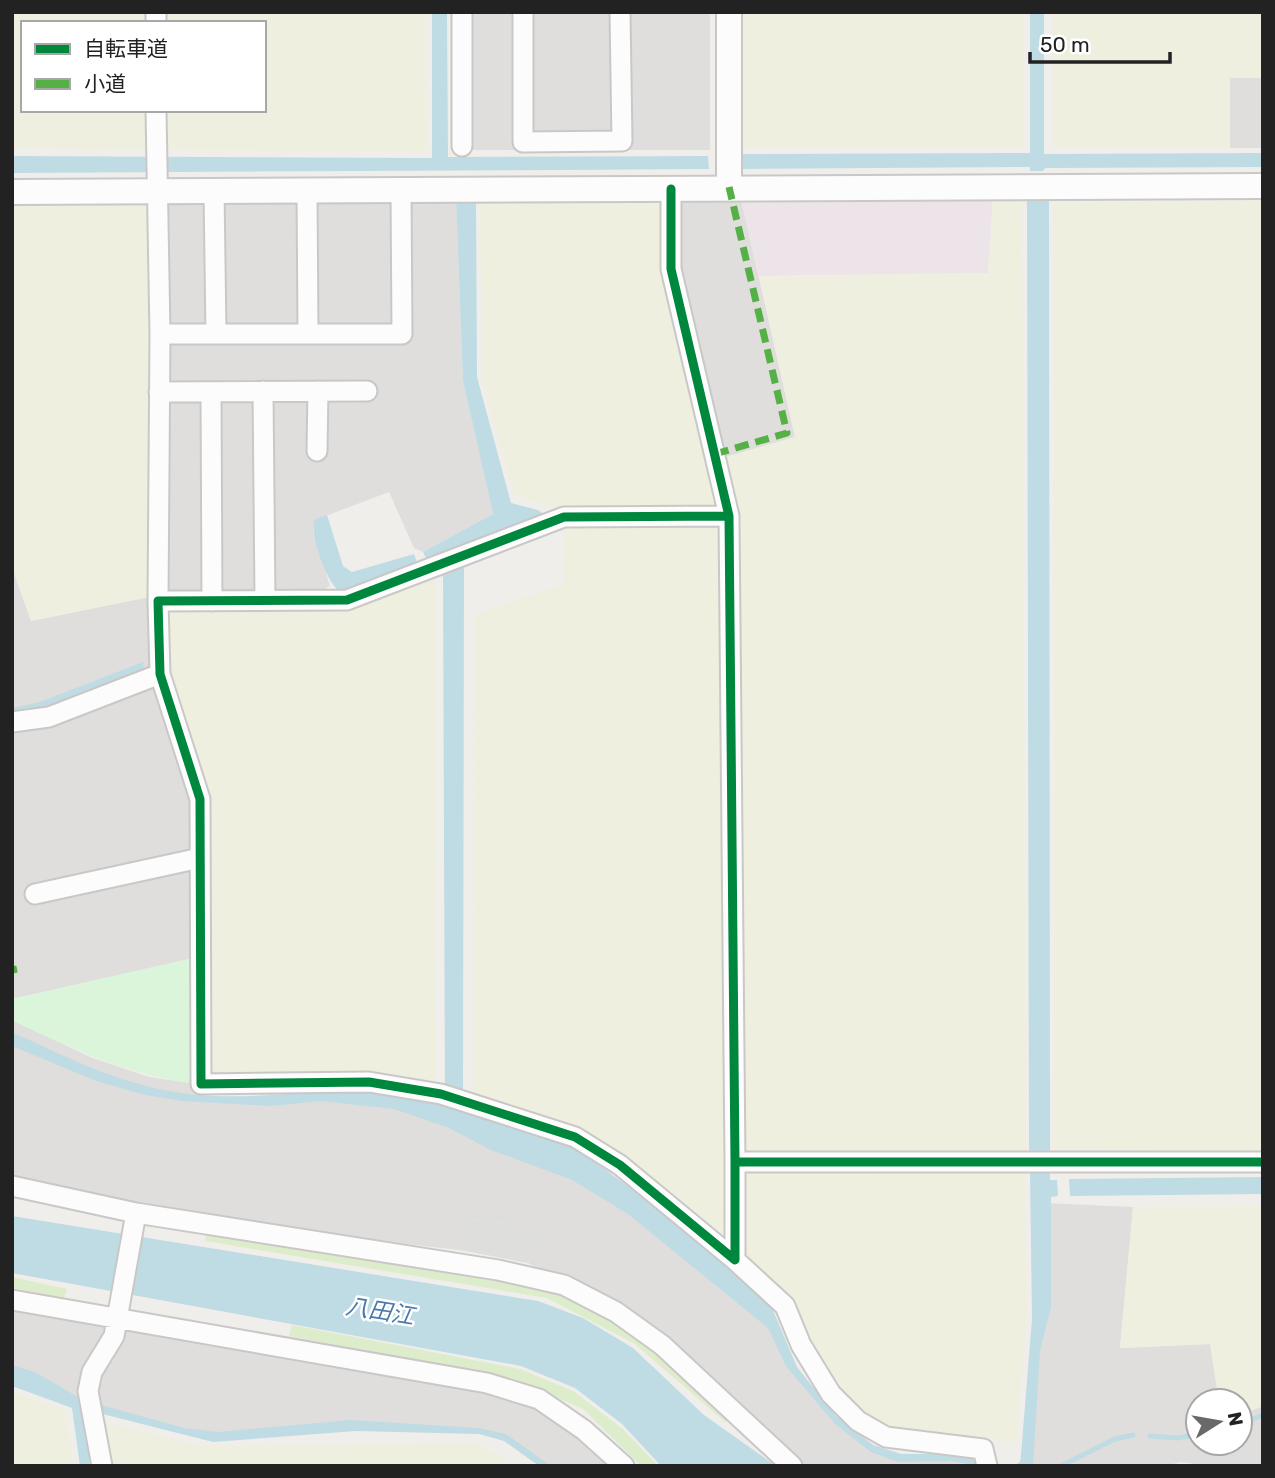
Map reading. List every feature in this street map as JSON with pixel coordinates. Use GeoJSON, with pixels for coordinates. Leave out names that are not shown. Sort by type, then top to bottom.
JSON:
{"type":"FeatureCollection","features":[{"type":"Feature","properties":{"kind":"street"},"geometry":{"type":"LineString","coordinates":[[462,12],[462,146]]}},
{"type":"Feature","properties":{"kind":"street"},"geometry":{"type":"LineString","coordinates":[[523,12],[523,142],[622,141],[620,12]]}},
{"type":"Feature","properties":{"kind":"street"},"geometry":{"type":"LineString","coordinates":[[729,12],[729,187]]}},
{"type":"Feature","properties":{"kind":"street"},"geometry":{"type":"LineString","coordinates":[[156,112],[160,334],[160,674],[200,799],[201,1084],[369,1082],[441,1094],[575,1137],[620,1165],[785,1306],[801,1345],[831,1394],[858,1421],[886,1437],[983,1449],[986,1466]]}},
{"type":"Feature","properties":{"kind":"street"},"geometry":{"type":"LineString","coordinates":[[12,192],[157,173],[214,190],[1263,186]]}},
{"type":"Feature","properties":{"kind":"street"},"geometry":{"type":"LineString","coordinates":[[671,189],[671,269],[729,516],[734,1260]]}},
{"type":"Feature","properties":{"kind":"street"},"geometry":{"type":"LineString","coordinates":[[214,190],[216,334]]}},
{"type":"Feature","properties":{"kind":"street"},"geometry":{"type":"LineString","coordinates":[[307,190],[308,334]]}},
{"type":"Feature","properties":{"kind":"street"},"geometry":{"type":"LineString","coordinates":[[160,334],[402,334],[401,190]]}},
{"type":"Feature","properties":{"kind":"street"},"geometry":{"type":"LineString","coordinates":[[263,391],[265,600]]}},
{"type":"Feature","properties":{"kind":"street"},"geometry":{"type":"LineString","coordinates":[[317,451],[318,391]]}},
{"type":"Feature","properties":{"kind":"street"},"geometry":{"type":"LineString","coordinates":[[159,392],[367,391]]}},
{"type":"Feature","properties":{"kind":"street"},"geometry":{"type":"LineString","coordinates":[[211,392],[212,601]]}},
{"type":"Feature","properties":{"kind":"street"},"geometry":{"type":"LineString","coordinates":[[158,601],[346,600],[564,517],[729,516]]}},
{"type":"Feature","properties":{"kind":"street"},"geometry":{"type":"LineString","coordinates":[[12,722],[49,717],[160,674]]}},
{"type":"Feature","properties":{"kind":"street"},"geometry":{"type":"LineString","coordinates":[[35,894],[200,858]]}},
{"type":"Feature","properties":{"kind":"street"},"geometry":{"type":"LineString","coordinates":[[734,1162],[1263,1162]]}},
{"type":"Feature","properties":{"kind":"street"},"geometry":{"type":"LineString","coordinates":[[12,1186],[136,1213],[498,1269],[564,1285],[616,1311],[662,1345],[792,1466]]}},
{"type":"Feature","properties":{"kind":"street"},"geometry":{"type":"LineString","coordinates":[[102,1466],[88,1391],[92,1372],[114,1336],[136,1213]]}},
{"type":"Feature","properties":{"kind":"street"},"geometry":{"type":"LineString","coordinates":[[12,1300],[487,1383],[539,1399],[584,1430],[624,1466]]}},
{"type":"Feature","properties":{"kind":"shaded area"},"geometry":{"type":"Polygon","coordinates":[[[456,12],[710,12],[710,150],[456,150],[456,12]]]}},
{"type":"Feature","properties":{"kind":"shaded area"},"geometry":{"type":"Polygon","coordinates":[[[1230,78],[1263,78],[1263,148],[1230,148],[1230,78]]]}},
{"type":"Feature","properties":{"kind":"shaded area"},"geometry":{"type":"Polygon","coordinates":[[[456,199],[463,381],[493,514],[423,552],[414,548],[389,492],[315,520],[313,530],[330,586],[317,593],[173,596],[165,587],[167,207],[174,201],[456,199]]]}},
{"type":"Feature","properties":{"kind":"shaded area"},"geometry":{"type":"Polygon","coordinates":[[[680,199],[741,199],[795,437],[722,458],[677,267],[680,199]]]}},
{"type":"Feature","properties":{"kind":"shaded area"},"geometry":{"type":"Polygon","coordinates":[[[741,199],[993,199],[988,273],[759,276],[741,199]]]}},
{"type":"Feature","properties":{"kind":"shaded area"},"geometry":{"type":"Polygon","coordinates":[[[12,567],[31,621],[149,597],[195,800],[189,959],[12,999],[12,567]]]}},
{"type":"Feature","properties":{"kind":"shaded area"},"geometry":{"type":"Polygon","coordinates":[[[12,1017],[14,1021],[90,1057],[149,1077],[190,1083],[197,1098],[394,1101],[572,1162],[765,1316],[792,1367],[857,1440],[894,1457],[948,1459],[975,1466],[796,1466],[643,1321],[528,1263],[539,1229],[470,1219],[460,1250],[252,1227],[12,1179],[12,1017]]]}},
{"type":"Feature","properties":{"kind":"shaded area"},"geometry":{"type":"Polygon","coordinates":[[[1044,1203],[1133,1207],[1120,1348],[1210,1344],[1217,1387],[1184,1387],[1184,1457],[1254,1457],[1254,1410],[1263,1406],[1263,1466],[1209,1466],[1181,1462],[1165,1466],[1027,1466],[1044,1203]]]}},
{"type":"Feature","properties":{"kind":"shaded area"},"geometry":{"type":"Polygon","coordinates":[[[470,1219],[540,1229],[528,1263],[460,1250],[470,1219]]]}},
{"type":"Feature","properties":{"kind":"shaded area"},"geometry":{"type":"Polygon","coordinates":[[[12,1300],[514,1393],[567,1422],[613,1465],[551,1466],[493,1434],[351,1424],[199,1435],[12,1381],[12,1300]]]}},
{"type":"Feature","properties":{"kind":"green space"},"geometry":{"type":"Polygon","coordinates":[[[12,12],[149,12],[149,21],[21,21],[21,112],[149,112],[149,149],[12,148],[12,12]]]}},
{"type":"Feature","properties":{"kind":"green space"},"geometry":{"type":"Polygon","coordinates":[[[163,12],[426,12],[427,151],[163,149],[163,112],[266,112],[266,21],[163,21],[163,12]]]}},
{"type":"Feature","properties":{"kind":"green space"},"geometry":{"type":"Polygon","coordinates":[[[739,12],[1023,12],[1024,148],[740,148],[739,12]]]}},
{"type":"Feature","properties":{"kind":"green space"},"geometry":{"type":"Polygon","coordinates":[[[1053,12],[1263,12],[1263,78],[1230,78],[1230,148],[1053,148],[1053,12]]]}},
{"type":"Feature","properties":{"kind":"green space"},"geometry":{"type":"Polygon","coordinates":[[[661,199],[661,277],[716,507],[559,509],[515,495],[482,382],[480,200],[661,199]]]}},
{"type":"Feature","properties":{"kind":"green space"},"geometry":{"type":"Polygon","coordinates":[[[993,199],[1022,200],[1026,1153],[742,1152],[741,534],[722,458],[795,437],[759,276],[988,273],[993,199]]]}},
{"type":"Feature","properties":{"kind":"green space"},"geometry":{"type":"Polygon","coordinates":[[[142,200],[150,211],[149,597],[31,621],[12,567],[12,201],[142,200]]]}},
{"type":"Feature","properties":{"kind":"green space"},"geometry":{"type":"Polygon","coordinates":[[[1263,200],[1263,1152],[1054,1150],[1053,203],[1263,200]]]}},
{"type":"Feature","properties":{"kind":"green space"},"geometry":{"type":"Polygon","coordinates":[[[721,524],[724,1228],[711,1233],[626,1161],[473,1097],[475,614],[563,584],[565,525],[721,524]]]}},
{"type":"Feature","properties":{"kind":"green space"},"geometry":{"type":"Polygon","coordinates":[[[435,572],[436,1086],[215,1077],[207,1068],[206,795],[166,672],[165,614],[177,607],[347,608],[435,572]]]}},
{"type":"Feature","properties":{"kind":"green space"},"geometry":{"type":"Polygon","coordinates":[[[189,959],[190,1083],[121,1067],[13,1021],[12,999],[189,959]]]}},
{"type":"Feature","properties":{"kind":"green space"},"geometry":{"type":"Polygon","coordinates":[[[1025,1172],[1027,1314],[1016,1442],[896,1432],[864,1416],[845,1398],[815,1354],[796,1302],[741,1254],[744,1174],[1025,1172]]]}},
{"type":"Feature","properties":{"kind":"green space"},"geometry":{"type":"Polygon","coordinates":[[[1263,1206],[1263,1406],[1254,1410],[1254,1387],[1217,1387],[1210,1344],[1120,1348],[1133,1207],[1263,1206]]]}},
{"type":"Feature","properties":{"kind":"green space"},"geometry":{"type":"Polygon","coordinates":[[[207,1231],[553,1291],[633,1333],[732,1417],[725,1422],[635,1344],[547,1298],[205,1241],[207,1231]]]}},
{"type":"Feature","properties":{"kind":"green space"},"geometry":{"type":"Polygon","coordinates":[[[12,1277],[67,1289],[64,1298],[12,1288],[12,1277]]]}},
{"type":"Feature","properties":{"kind":"green space"},"geometry":{"type":"Polygon","coordinates":[[[292,1325],[520,1369],[573,1391],[623,1429],[658,1466],[641,1466],[583,1409],[515,1379],[289,1336],[292,1325]]]}},
{"type":"Feature","properties":{"kind":"green space"},"geometry":{"type":"Polygon","coordinates":[[[12,1392],[65,1410],[73,1466],[12,1466],[12,1392]]]}},
{"type":"Feature","properties":{"kind":"green space"},"geometry":{"type":"Polygon","coordinates":[[[102,1422],[201,1446],[477,1443],[513,1466],[109,1466],[102,1422]]]}},
{"type":"Feature","properties":{"kind":"water"},"geometry":{"type":"Polygon","coordinates":[[[432,12],[447,12],[448,157],[708,156],[709,169],[12,173],[12,156],[432,158],[432,12]]]}},
{"type":"Feature","properties":{"kind":"water"},"geometry":{"type":"Polygon","coordinates":[[[1030,12],[1044,12],[1044,154],[1263,153],[1263,167],[1045,168],[1043,171],[1030,171],[1030,167],[740,169],[740,154],[1030,153],[1030,12]]]}},
{"type":"Feature","properties":{"kind":"water"},"geometry":{"type":"Polygon","coordinates":[[[1049,197],[1050,1151],[1029,1151],[1027,198],[1049,197]]]}},
{"type":"Feature","properties":{"kind":"water"},"geometry":{"type":"Polygon","coordinates":[[[476,198],[477,377],[511,503],[538,510],[546,516],[464,560],[463,1111],[567,1142],[679,1223],[772,1308],[797,1367],[836,1416],[873,1445],[901,1454],[956,1454],[976,1458],[978,1466],[952,1461],[898,1462],[871,1452],[835,1424],[786,1366],[768,1328],[628,1214],[572,1180],[491,1150],[449,1128],[394,1109],[321,1101],[271,1106],[183,1101],[145,1095],[96,1081],[12,1046],[12,1032],[120,1078],[189,1094],[253,1096],[360,1091],[392,1094],[445,1105],[443,568],[428,562],[423,552],[493,514],[463,381],[456,199],[476,198]]]}},
{"type":"Feature","properties":{"kind":"water"},"geometry":{"type":"Polygon","coordinates":[[[327,515],[343,566],[352,572],[414,554],[418,565],[341,593],[325,570],[315,538],[314,520],[327,515]]]}},
{"type":"Feature","properties":{"kind":"water"},"geometry":{"type":"Polygon","coordinates":[[[143,662],[144,671],[41,709],[12,715],[12,708],[40,702],[143,662]]]}},
{"type":"Feature","properties":{"kind":"water"},"geometry":{"type":"Polygon","coordinates":[[[1030,1171],[1050,1171],[1050,1180],[1057,1180],[1058,1196],[1051,1197],[1051,1307],[1040,1351],[1033,1466],[1013,1466],[1020,1462],[1021,1455],[1032,1319],[1030,1171]]]}},
{"type":"Feature","properties":{"kind":"water"},"geometry":{"type":"Polygon","coordinates":[[[1263,1177],[1263,1194],[1070,1196],[1069,1179],[1263,1177]]]}},
{"type":"Feature","properties":{"kind":"water","name":"八田江"},"geometry":{"type":"Polygon","coordinates":[[[12,1216],[538,1301],[583,1318],[633,1348],[704,1415],[776,1466],[661,1466],[622,1424],[575,1388],[521,1366],[12,1273],[12,1216]]]}},
{"type":"Feature","properties":{"kind":"water"},"geometry":{"type":"Polygon","coordinates":[[[12,1365],[35,1372],[83,1400],[184,1428],[218,1432],[351,1420],[479,1428],[506,1434],[551,1466],[539,1466],[504,1441],[479,1434],[356,1431],[213,1442],[83,1409],[90,1466],[80,1466],[72,1408],[12,1386],[12,1365]]]}},
{"type":"Feature","properties":{"kind":"waterway"},"geometry":{"type":"LineString","coordinates":[[1254,1419],[1263,1415]]}},
{"type":"Feature","properties":{"kind":"waterway"},"geometry":{"type":"LineString","coordinates":[[1061,1466],[1115,1439],[1133,1435]]}},
{"type":"Feature","properties":{"kind":"waterway"},"geometry":{"type":"LineString","coordinates":[[1150,1436],[1184,1437]]}},
{"type":"Feature","properties":{"kind":"marked path"},"geometry":{"type":"LineString","coordinates":[[715,454],[787,433],[729,187]]}},
{"type":"Feature","properties":{"kind":"marked path"},"geometry":{"type":"LineString","coordinates":[[12,970],[17,969]]}},
{"type":"Feature","properties":{"kind":"cycle path"},"geometry":{"type":"LineString","coordinates":[[671,189],[671,269],[729,516],[735,1162],[1263,1162]]}},
{"type":"Feature","properties":{"kind":"cycle path"},"geometry":{"type":"LineString","coordinates":[[729,516],[564,517],[347,600],[158,601],[160,674],[200,799],[201,1084],[369,1082],[441,1094],[575,1137],[620,1165],[735,1260],[735,1162]]}}]}
